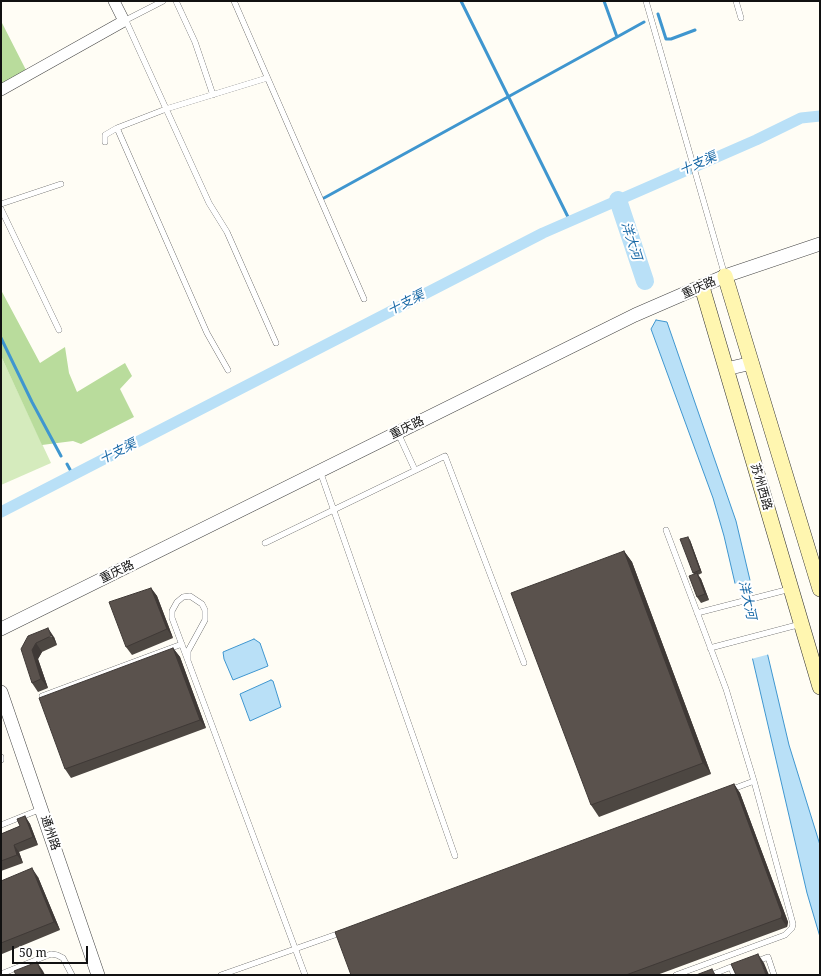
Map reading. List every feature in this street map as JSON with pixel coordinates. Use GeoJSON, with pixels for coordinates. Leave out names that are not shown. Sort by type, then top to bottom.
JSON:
{"type":"FeatureCollection","features":[{"type":"Feature","properties":{"kind":"main road"},"geometry":{"type":"LineString","coordinates":[[725,276],[820,589]]}},
{"type":"Feature","properties":{"kind":"main road","name":"苏州西路"},"geometry":{"type":"LineString","coordinates":[[702,287],[797,625],[820,687]]}},
{"type":"Feature","properties":{"kind":"street"},"geometry":{"type":"LineString","coordinates":[[1,90],[125,21],[114,1]]}},
{"type":"Feature","properties":{"kind":"street","name":"重庆路"},"geometry":{"type":"LineString","coordinates":[[1,629],[634,315],[725,276],[820,244]]}},
{"type":"Feature","properties":{"kind":"street"},"geometry":{"type":"LineString","coordinates":[[726,369],[752,362]]}},
{"type":"Feature","properties":{"kind":"street","name":"通州路"},"geometry":{"type":"LineString","coordinates":[[1,692],[98,975]]}},
{"type":"Feature","properties":{"kind":"lane"},"geometry":{"type":"LineString","coordinates":[[163,1],[125,21],[209,203],[227,232],[276,343]]}},
{"type":"Feature","properties":{"kind":"lane"},"geometry":{"type":"LineString","coordinates":[[176,1],[195,42],[212,95]]}},
{"type":"Feature","properties":{"kind":"lane"},"geometry":{"type":"LineString","coordinates":[[234,1],[364,300]]}},
{"type":"Feature","properties":{"kind":"lane"},"geometry":{"type":"LineString","coordinates":[[646,1],[725,276]]}},
{"type":"Feature","properties":{"kind":"lane"},"geometry":{"type":"LineString","coordinates":[[736,1],[741,18]]}},
{"type":"Feature","properties":{"kind":"lane"},"geometry":{"type":"LineString","coordinates":[[105,142],[105,135],[117,128],[166,109],[267,78]]}},
{"type":"Feature","properties":{"kind":"lane"},"geometry":{"type":"LineString","coordinates":[[117,128],[207,333],[228,370]]}},
{"type":"Feature","properties":{"kind":"lane"},"geometry":{"type":"LineString","coordinates":[[1,204],[61,184]]}},
{"type":"Feature","properties":{"kind":"lane"},"geometry":{"type":"LineString","coordinates":[[1,209],[59,330]]}},
{"type":"Feature","properties":{"kind":"lane"},"geometry":{"type":"LineString","coordinates":[[398,432],[415,470]]}},
{"type":"Feature","properties":{"kind":"lane"},"geometry":{"type":"LineString","coordinates":[[265,543],[445,456],[524,663]]}},
{"type":"Feature","properties":{"kind":"lane"},"geometry":{"type":"LineString","coordinates":[[320,471],[454,856]]}},
{"type":"Feature","properties":{"kind":"lane"},"geometry":{"type":"LineString","coordinates":[[666,530],[726,689],[793,918],[792,928],[785,935],[676,975]]}},
{"type":"Feature","properties":{"kind":"lane"},"geometry":{"type":"LineString","coordinates":[[697,613],[788,589]]}},
{"type":"Feature","properties":{"kind":"lane"},"geometry":{"type":"LineString","coordinates":[[188,660],[188,651],[205,620],[205,610],[202,604],[190,596],[183,597],[176,602],[172,611],[172,618],[305,975]]}},
{"type":"Feature","properties":{"kind":"lane"},"geometry":{"type":"LineString","coordinates":[[710,648],[797,625]]}},
{"type":"Feature","properties":{"kind":"lane"},"geometry":{"type":"LineString","coordinates":[[42,696],[182,644]]}},
{"type":"Feature","properties":{"kind":"lane"},"geometry":{"type":"LineString","coordinates":[[724,792],[754,781]]}},
{"type":"Feature","properties":{"kind":"lane"},"geometry":{"type":"LineString","coordinates":[[1,825],[41,809]]}},
{"type":"Feature","properties":{"kind":"lane"},"geometry":{"type":"LineString","coordinates":[[220,975],[350,929]]}},
{"type":"Feature","properties":{"kind":"lane"},"geometry":{"type":"LineString","coordinates":[[1,974],[51,954],[63,958],[72,975]]}},
{"type":"Feature","properties":{"kind":"lane"},"geometry":{"type":"LineString","coordinates":[[746,965],[768,957],[774,975]]}},
{"type":"Feature","properties":{"kind":"lane"},"geometry":{"type":"LineString","coordinates":[[711,975],[731,967],[733,972],[739,967]]}},
{"type":"Feature","properties":{"kind":"green space"},"geometry":{"type":"Polygon","coordinates":[[[1,21],[26,70],[1,86],[1,21]]]}},
{"type":"Feature","properties":{"kind":"green space"},"geometry":{"type":"Polygon","coordinates":[[[1,290],[40,363],[65,347],[69,373],[77,392],[125,363],[132,376],[120,389],[134,417],[81,444],[73,441],[42,445],[1,356],[1,290]]]}},
{"type":"Feature","properties":{"kind":"green space"},"geometry":{"type":"Polygon","coordinates":[[[1,356],[51,463],[1,485],[1,356]]]}},
{"type":"Feature","properties":{"kind":"water"},"geometry":{"type":"Polygon","coordinates":[[[656,320],[667,322],[736,521],[789,745],[820,845],[820,937],[807,893],[724,536],[713,498],[651,329],[656,320]]]}},
{"type":"Feature","properties":{"kind":"water"},"geometry":{"type":"Polygon","coordinates":[[[254,639],[260,643],[268,666],[233,680],[224,659],[223,652],[254,639]]]}},
{"type":"Feature","properties":{"kind":"water"},"geometry":{"type":"Polygon","coordinates":[[[271,680],[273,681],[281,707],[250,721],[240,694],[271,680]]]}},
{"type":"Feature","properties":{"kind":"pier"},"geometry":{"type":"Polygon","coordinates":[[[752,580],[770,654],[751,659],[733,584],[752,580]]]}},
{"type":"Feature","properties":{"kind":"building"},"geometry":{"type":"Polygon","coordinates":[[[688,537],[700,570],[693,573],[680,539],[688,537]]]}},
{"type":"Feature","properties":{"kind":"building"},"geometry":{"type":"Polygon","coordinates":[[[624,551],[703,763],[591,805],[511,593],[624,551]]]}},
{"type":"Feature","properties":{"kind":"building"},"geometry":{"type":"Polygon","coordinates":[[[697,573],[705,594],[697,597],[689,576],[697,573]]]}},
{"type":"Feature","properties":{"kind":"building"},"geometry":{"type":"Polygon","coordinates":[[[151,588],[167,629],[126,647],[109,602],[151,588]]]}},
{"type":"Feature","properties":{"kind":"building"},"geometry":{"type":"Polygon","coordinates":[[[48,628],[51,636],[36,643],[32,650],[41,679],[32,683],[21,649],[28,636],[48,628]]]}},
{"type":"Feature","properties":{"kind":"building"},"geometry":{"type":"Polygon","coordinates":[[[173,648],[200,720],[65,769],[39,698],[173,648]]]}},
{"type":"Feature","properties":{"kind":"building"},"geometry":{"type":"Polygon","coordinates":[[[734,784],[782,914],[781,918],[626,975],[351,975],[335,932],[734,784]]]}},
{"type":"Feature","properties":{"kind":"building"},"geometry":{"type":"Polygon","coordinates":[[[25,816],[33,837],[14,845],[17,855],[1,861],[1,834],[20,826],[17,819],[25,816]]]}},
{"type":"Feature","properties":{"kind":"building"},"geometry":{"type":"Polygon","coordinates":[[[32,868],[54,922],[1,943],[1,881],[32,868]]]}},
{"type":"Feature","properties":{"kind":"building"},"geometry":{"type":"Polygon","coordinates":[[[758,954],[766,975],[736,975],[731,964],[758,954]]]}},
{"type":"Feature","properties":{"kind":"building"},"geometry":{"type":"Polygon","coordinates":[[[37,962],[42,975],[16,975],[14,971],[37,962]]]}},
{"type":"Feature","properties":{"kind":"building"},"geometry":{"type":"Polygon","coordinates":[[[712,969],[715,975],[696,975],[712,969]]]}},
{"type":"Feature","properties":{"kind":"waterway"},"geometry":{"type":"LineString","coordinates":[[461,1],[570,221]]}},
{"type":"Feature","properties":{"kind":"waterway"},"geometry":{"type":"LineString","coordinates":[[604,1],[617,37],[644,22]]}},
{"type":"Feature","properties":{"kind":"waterway"},"geometry":{"type":"LineString","coordinates":[[658,14],[666,39],[671,39],[695,30]]}},
{"type":"Feature","properties":{"kind":"waterway"},"geometry":{"type":"LineString","coordinates":[[324,198],[617,37]]}},
{"type":"Feature","properties":{"kind":"waterway","name":"十支渠"},"geometry":{"type":"LineString","coordinates":[[1,512],[543,233],[756,140],[801,118],[820,116]]}},
{"type":"Feature","properties":{"kind":"waterway","name":"洋大河"},"geometry":{"type":"LineString","coordinates":[[618,200],[645,281]]}},
{"type":"Feature","properties":{"kind":"waterway"},"geometry":{"type":"LineString","coordinates":[[1,338],[32,402],[61,456]]}},
{"type":"Feature","properties":{"kind":"waterway"},"geometry":{"type":"LineString","coordinates":[[67,464],[73,475]]}}]}
